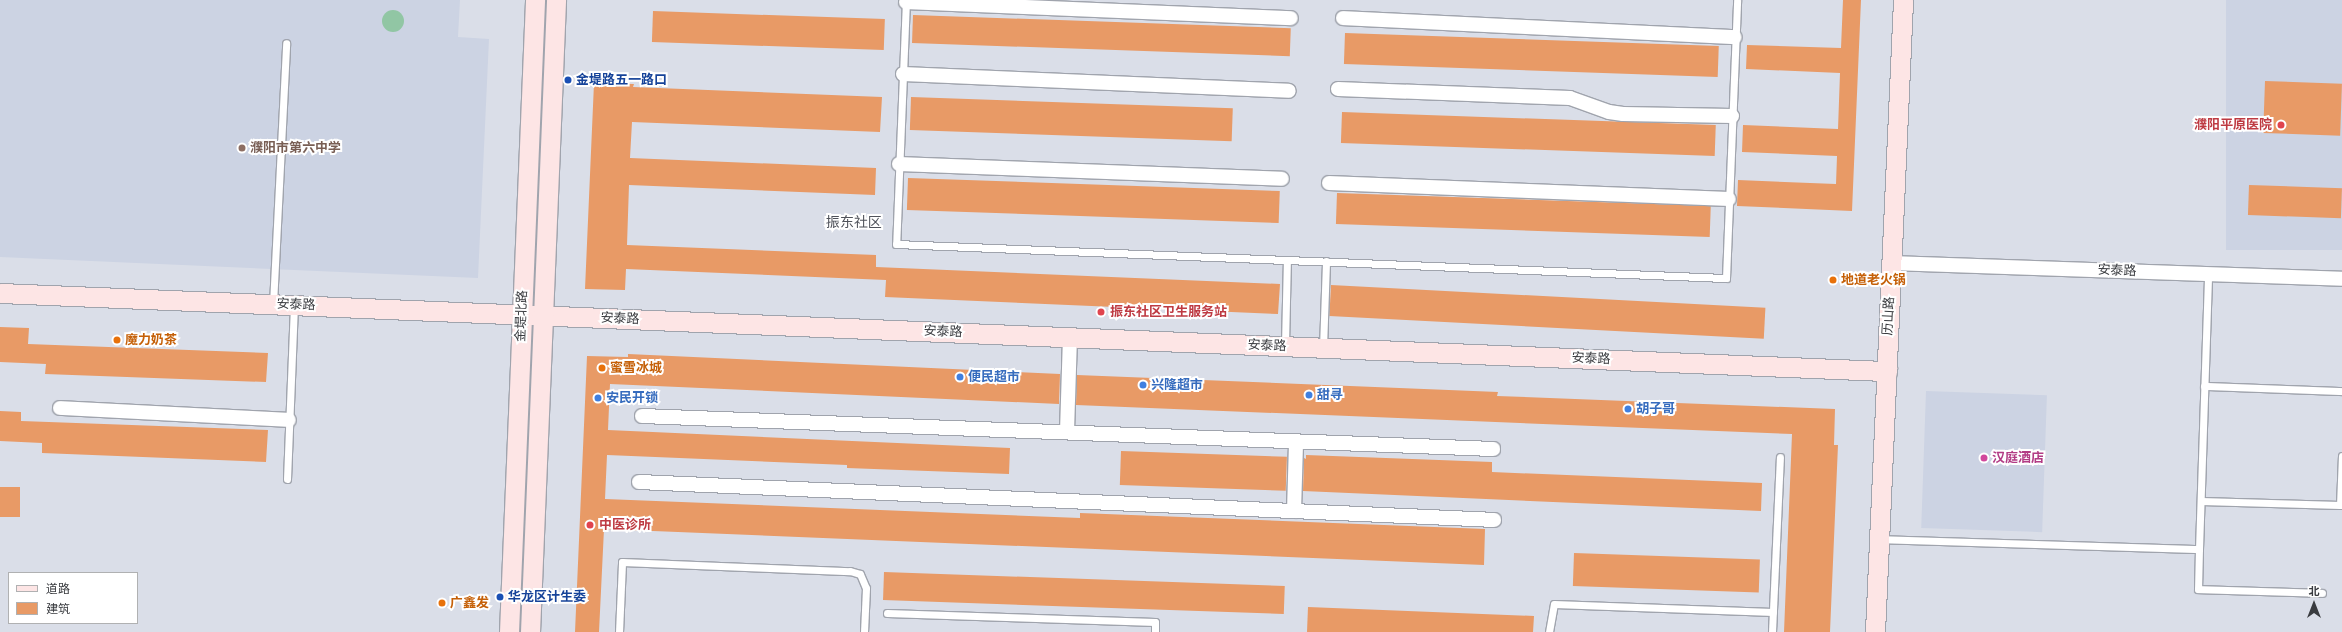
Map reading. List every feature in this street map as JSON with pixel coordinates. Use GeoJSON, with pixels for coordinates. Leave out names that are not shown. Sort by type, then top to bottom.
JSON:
{"type":"FeatureCollection","features":[{"type":"Feature","properties":{"kind":"street","name":"金堤北路"},"geometry":{"type":"LineString","coordinates":[[508,632],[535,0]]}},
{"type":"Feature","properties":{"kind":"street","name":"金堤北路"},"geometry":{"type":"LineString","coordinates":[[530,632],[556,0]]}},
{"type":"Feature","properties":{"kind":"street","name":"历山路"},"geometry":{"type":"LineString","coordinates":[[1875,632],[1903,0]]}},
{"type":"Feature","properties":{"kind":"street"},"geometry":{"type":"LineString","coordinates":[[906,1],[1291,18]]}},
{"type":"Feature","properties":{"kind":"street"},"geometry":{"type":"LineString","coordinates":[[1343,18],[1736,37]]}},
{"type":"Feature","properties":{"kind":"street"},"geometry":{"type":"LineString","coordinates":[[903,74],[1290,91]]}},
{"type":"Feature","properties":{"kind":"street"},"geometry":{"type":"LineString","coordinates":[[1338,89],[1570,98],[1616,113],[1732,116]]}},
{"type":"Feature","properties":{"kind":"street"},"geometry":{"type":"LineString","coordinates":[[899,164],[1282,179]]}},
{"type":"Feature","properties":{"kind":"street"},"geometry":{"type":"LineString","coordinates":[[1328,183],[1729,199]]}},
{"type":"Feature","properties":{"kind":"street","name":"安泰路"},"geometry":{"type":"LineString","coordinates":[[1891,263],[2342,279]]}},
{"type":"Feature","properties":{"kind":"street","name":"安泰路"},"geometry":{"type":"LineString","coordinates":[[0,293],[1887,371]]}},
{"type":"Feature","properties":{"kind":"street"},"geometry":{"type":"LineString","coordinates":[[1067,432],[1070,338]]}},
{"type":"Feature","properties":{"kind":"street"},"geometry":{"type":"LineString","coordinates":[[60,408],[289,420]]}},
{"type":"Feature","properties":{"kind":"street"},"geometry":{"type":"LineString","coordinates":[[642,416],[1493,449]]}},
{"type":"Feature","properties":{"kind":"street"},"geometry":{"type":"LineString","coordinates":[[1294,511],[1296,442]]}},
{"type":"Feature","properties":{"kind":"street"},"geometry":{"type":"LineString","coordinates":[[639,482],[1494,520]]}},
{"type":"Feature","properties":{"kind":"lane"},"geometry":{"type":"LineString","coordinates":[[906,1],[896,244],[1726,278],[1737,0]]}},
{"type":"Feature","properties":{"kind":"lane"},"geometry":{"type":"LineString","coordinates":[[273,304],[286,42]]}},
{"type":"Feature","properties":{"kind":"lane"},"geometry":{"type":"LineString","coordinates":[[1285,347],[1287,260]]}},
{"type":"Feature","properties":{"kind":"lane"},"geometry":{"type":"LineString","coordinates":[[1323,348],[1326,261]]}},
{"type":"Feature","properties":{"kind":"lane"},"geometry":{"type":"LineString","coordinates":[[2208,274],[2198,589],[2322,593]]}},
{"type":"Feature","properties":{"kind":"lane"},"geometry":{"type":"LineString","coordinates":[[287,478],[294,305]]}},
{"type":"Feature","properties":{"kind":"lane"},"geometry":{"type":"LineString","coordinates":[[2204,386],[2342,391]]}},
{"type":"Feature","properties":{"kind":"lane"},"geometry":{"type":"LineString","coordinates":[[2201,501],[2340,506],[2342,456]]}},
{"type":"Feature","properties":{"kind":"lane"},"geometry":{"type":"LineString","coordinates":[[1772,632],[1780,457]]}},
{"type":"Feature","properties":{"kind":"lane"},"geometry":{"type":"LineString","coordinates":[[1879,540],[2199,548]]}},
{"type":"Feature","properties":{"kind":"lane"},"geometry":{"type":"LineString","coordinates":[[619,632],[622,562],[850,571],[860,574],[866,588],[864,632]]}},
{"type":"Feature","properties":{"kind":"lane"},"geometry":{"type":"LineString","coordinates":[[1549,632],[1554,604],[1773,612]]}},
{"type":"Feature","properties":{"kind":"lane"},"geometry":{"type":"LineString","coordinates":[[887,613],[1155,622],[1155,632]]}},
{"type":"Feature","properties":{"kind":"shaded area","name":"濮阳市第六中学"},"geometry":{"type":"Polygon","coordinates":[[[0,0],[460,0],[458,37],[489,39],[478,278],[0,257],[0,0]]]}},
{"type":"Feature","properties":{"kind":"shaded area","name":"濮阳平原医院"},"geometry":{"type":"Polygon","coordinates":[[[2226,0],[2342,0],[2342,250],[2226,250],[2226,0]]]}},
{"type":"Feature","properties":{"kind":"shaded area"},"geometry":{"type":"Polygon","coordinates":[[[1926,391],[2047,395],[2042,532],[1921,528],[1926,391]]]}},
{"type":"Feature","properties":{"kind":"green space"},"geometry":{"type":"Polygon","coordinates":[[[393,10],[401,13],[404,21],[401,29],[393,32],[385,29],[382,21],[385,13],[393,10]]]}},
{"type":"Feature","properties":{"kind":"building"},"geometry":{"type":"Polygon","coordinates":[[[1843,0],[1861,0],[1852,211],[1737,206],[1738,180],[1836,184],[1837,156],[1742,152],[1743,125],[1838,129],[1840,73],[1746,69],[1747,45],[1841,48],[1843,0]]]}},
{"type":"Feature","properties":{"kind":"building"},"geometry":{"type":"Polygon","coordinates":[[[653,11],[885,19],[884,50],[652,42],[653,11]]]}},
{"type":"Feature","properties":{"kind":"building"},"geometry":{"type":"Polygon","coordinates":[[[913,15],[1291,28],[1290,56],[912,43],[913,15]]]}},
{"type":"Feature","properties":{"kind":"building"},"geometry":{"type":"Polygon","coordinates":[[[1345,33],[1719,46],[1718,77],[1344,64],[1345,33]]]}},
{"type":"Feature","properties":{"kind":"building"},"geometry":{"type":"Polygon","coordinates":[[[2265,81],[2342,84],[2340,136],[2263,133],[2265,81]]]}},
{"type":"Feature","properties":{"kind":"building"},"geometry":{"type":"Polygon","coordinates":[[[594,83],[634,84],[633,87],[882,97],[880,132],[632,122],[630,158],[876,168],[875,195],[629,185],[627,245],[876,255],[876,267],[1280,284],[1278,314],[885,297],[886,280],[626,269],[625,290],[585,289],[594,83]]]}},
{"type":"Feature","properties":{"kind":"building"},"geometry":{"type":"Polygon","coordinates":[[[911,97],[1233,108],[1232,141],[910,130],[911,97]]]}},
{"type":"Feature","properties":{"kind":"building"},"geometry":{"type":"Polygon","coordinates":[[[1342,112],[1716,125],[1715,156],[1341,143],[1342,112]]]}},
{"type":"Feature","properties":{"kind":"building"},"geometry":{"type":"Polygon","coordinates":[[[908,178],[1280,191],[1279,223],[907,210],[908,178]]]}},
{"type":"Feature","properties":{"kind":"building"},"geometry":{"type":"Polygon","coordinates":[[[2249,185],[2342,188],[2341,218],[2248,215],[2249,185]]]}},
{"type":"Feature","properties":{"kind":"building"},"geometry":{"type":"Polygon","coordinates":[[[1337,193],[1711,206],[1710,237],[1336,224],[1337,193]]]}},
{"type":"Feature","properties":{"kind":"building"},"geometry":{"type":"Polygon","coordinates":[[[1331,285],[1765,308],[1764,339],[1329,316],[1331,285]]]}},
{"type":"Feature","properties":{"kind":"building"},"geometry":{"type":"Polygon","coordinates":[[[0,327],[29,328],[28,344],[268,353],[266,382],[45,374],[46,364],[0,362],[0,327]]]}},
{"type":"Feature","properties":{"kind":"building"},"geometry":{"type":"Polygon","coordinates":[[[628,354],[1060,374],[1059,404],[610,384],[608,430],[1010,448],[1009,474],[847,468],[847,465],[607,455],[605,499],[1080,518],[1080,513],[1485,529],[1484,565],[604,529],[599,632],[575,632],[587,356],[628,357],[628,354]]]}},
{"type":"Feature","properties":{"kind":"building"},"geometry":{"type":"Polygon","coordinates":[[[1077,375],[1498,392],[1497,396],[1835,409],[1834,445],[1838,445],[1830,632],[1784,632],[1792,434],[1076,405],[1077,375]]]}},
{"type":"Feature","properties":{"kind":"building"},"geometry":{"type":"Polygon","coordinates":[[[0,411],[21,412],[21,421],[268,430],[266,462],[42,453],[42,443],[0,441],[0,411]]]}},
{"type":"Feature","properties":{"kind":"building"},"geometry":{"type":"Polygon","coordinates":[[[1121,451],[1287,457],[1286,491],[1120,485],[1121,451]]]}},
{"type":"Feature","properties":{"kind":"building"},"geometry":{"type":"Polygon","coordinates":[[[1306,455],[1492,462],[1492,472],[1762,483],[1761,511],[1303,491],[1304,458],[1306,459],[1306,455]]]}},
{"type":"Feature","properties":{"kind":"building"},"geometry":{"type":"Polygon","coordinates":[[[0,487],[20,487],[20,517],[0,517],[0,487]]]}},
{"type":"Feature","properties":{"kind":"building"},"geometry":{"type":"Polygon","coordinates":[[[1574,553],[1760,559],[1759,592],[1573,586],[1574,553]]]}},
{"type":"Feature","properties":{"kind":"building"},"geometry":{"type":"Polygon","coordinates":[[[884,572],[1285,586],[1284,614],[883,600],[884,572]]]}},
{"type":"Feature","properties":{"kind":"building"},"geometry":{"type":"Polygon","coordinates":[[[1308,607],[1534,616],[1533,632],[1307,632],[1308,607]]]}},
{"type":"Feature","properties":{"kind":"place","name":"金堤路五一路口"},"geometry":{"type":"Point","coordinates":[568,80]}},
{"type":"Feature","properties":{"kind":"place","name":"濮阳平原医院"},"geometry":{"type":"Point","coordinates":[2281,125]}},
{"type":"Feature","properties":{"kind":"place","name":"濮阳市第六中学"},"geometry":{"type":"Point","coordinates":[242,148]}},
{"type":"Feature","properties":{"kind":"place","name":"地道老火锅"},"geometry":{"type":"Point","coordinates":[1833,280]}},
{"type":"Feature","properties":{"kind":"place","name":"振东社区卫生服务站"},"geometry":{"type":"Point","coordinates":[1101,312]}},
{"type":"Feature","properties":{"kind":"place","name":"魔力奶茶"},"geometry":{"type":"Point","coordinates":[117,340]}},
{"type":"Feature","properties":{"kind":"place","name":"蜜雪冰城"},"geometry":{"type":"Point","coordinates":[602,368]}},
{"type":"Feature","properties":{"kind":"place","name":"便民超市"},"geometry":{"type":"Point","coordinates":[960,377]}},
{"type":"Feature","properties":{"kind":"place","name":"兴隆超市"},"geometry":{"type":"Point","coordinates":[1143,385]}},
{"type":"Feature","properties":{"kind":"place","name":"甜寻"},"geometry":{"type":"Point","coordinates":[1309,395]}},
{"type":"Feature","properties":{"kind":"place","name":"安民开锁"},"geometry":{"type":"Point","coordinates":[598,398]}},
{"type":"Feature","properties":{"kind":"place","name":"胡子哥"},"geometry":{"type":"Point","coordinates":[1628,409]}},
{"type":"Feature","properties":{"kind":"place","name":"汉庭酒店"},"geometry":{"type":"Point","coordinates":[1984,458]}},
{"type":"Feature","properties":{"kind":"place","name":"中医诊所"},"geometry":{"type":"Point","coordinates":[590,525]}},
{"type":"Feature","properties":{"kind":"place","name":"华龙区计生委"},"geometry":{"type":"Point","coordinates":[500,597]}},
{"type":"Feature","properties":{"kind":"place","name":"广鑫发"},"geometry":{"type":"Point","coordinates":[442,603]}},
{"type":"Feature","properties":{"kind":"district","name":"振东社区"},"geometry":{"type":"Point","coordinates":[854,223]}}]}
